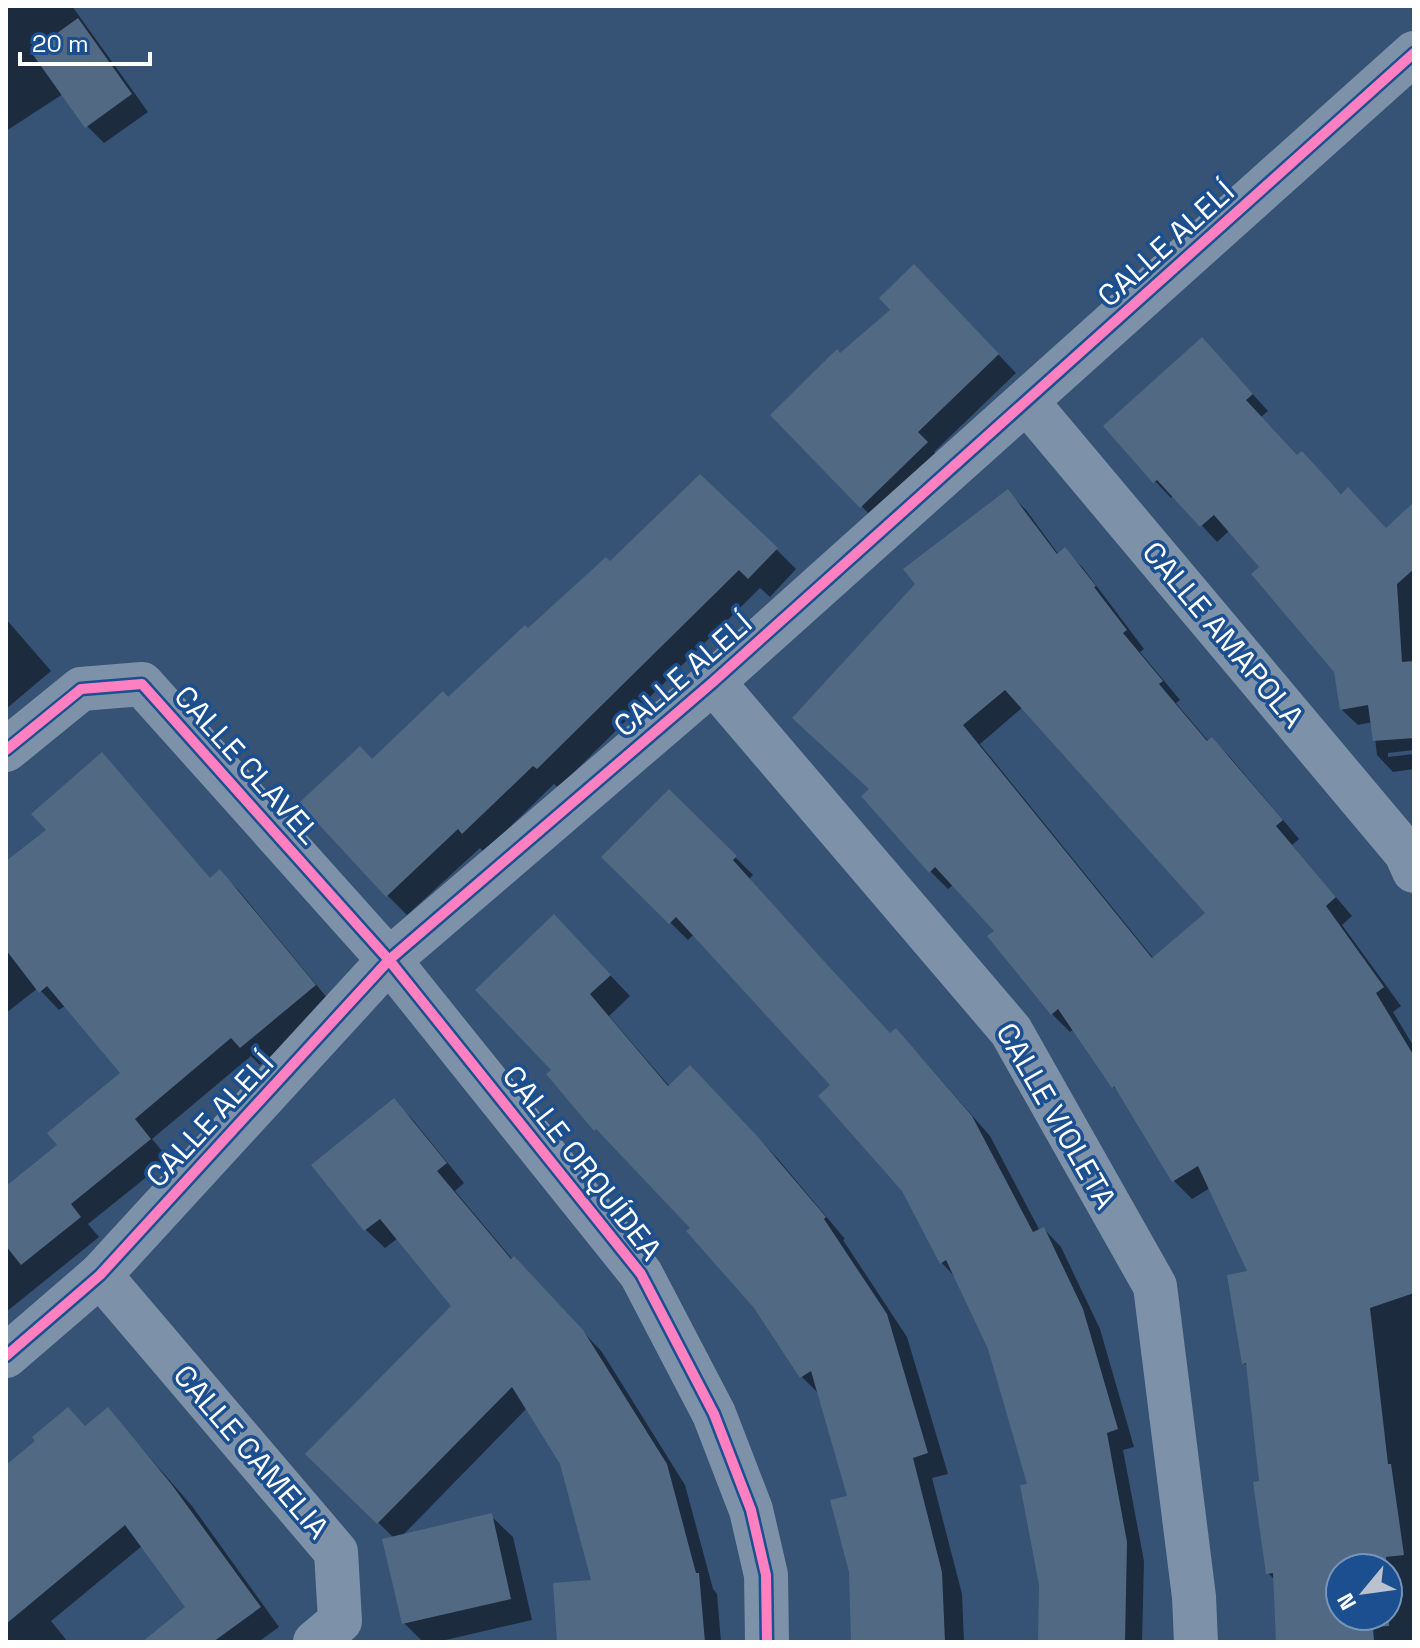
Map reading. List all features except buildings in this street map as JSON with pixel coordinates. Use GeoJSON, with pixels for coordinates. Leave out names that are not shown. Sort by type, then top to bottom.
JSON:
{"type":"FeatureCollection","features":[{"type":"Feature","properties":{"kind":"street","name":"CALLE ALELÍ"},"geometry":{"type":"LineString","coordinates":[[6,1356],[100,1275],[389,960],[713,682],[1414,53]]}},
{"type":"Feature","properties":{"kind":"street","name":"CALLE AMAPOLA"},"geometry":{"type":"LineString","coordinates":[[1027,402],[1406,853],[1414,871]]}},
{"type":"Feature","properties":{"kind":"street","name":"CALLE VIOLETA"},"geometry":{"type":"LineString","coordinates":[[713,682],[1011,1031],[1155,1286],[1194,1597],[1196,1642]]}},
{"type":"Feature","properties":{"kind":"street","name":"CALLE CLAVEL"},"geometry":{"type":"LineString","coordinates":[[6,750],[81,689],[142,684],[389,960]]}},
{"type":"Feature","properties":{"kind":"street","name":"CALLE ORQUÍDEA"},"geometry":{"type":"LineString","coordinates":[[389,960],[641,1274],[714,1414],[751,1510],[766,1575],[767,1642]]}},
{"type":"Feature","properties":{"kind":"street","name":"CALLE CAMELIA"},"geometry":{"type":"LineString","coordinates":[[100,1275],[336,1552],[340,1621],[315,1642]]}},
{"type":"Feature","properties":{"kind":"cycle path"},"geometry":{"type":"LineString","coordinates":[[6,1356],[100,1275],[389,960],[713,682],[1414,53]]}},
{"type":"Feature","properties":{"kind":"cycle path"},"geometry":{"type":"LineString","coordinates":[[6,750],[81,689],[142,684],[389,960],[641,1274],[714,1414],[751,1510],[766,1575],[767,1642]]}}]}
